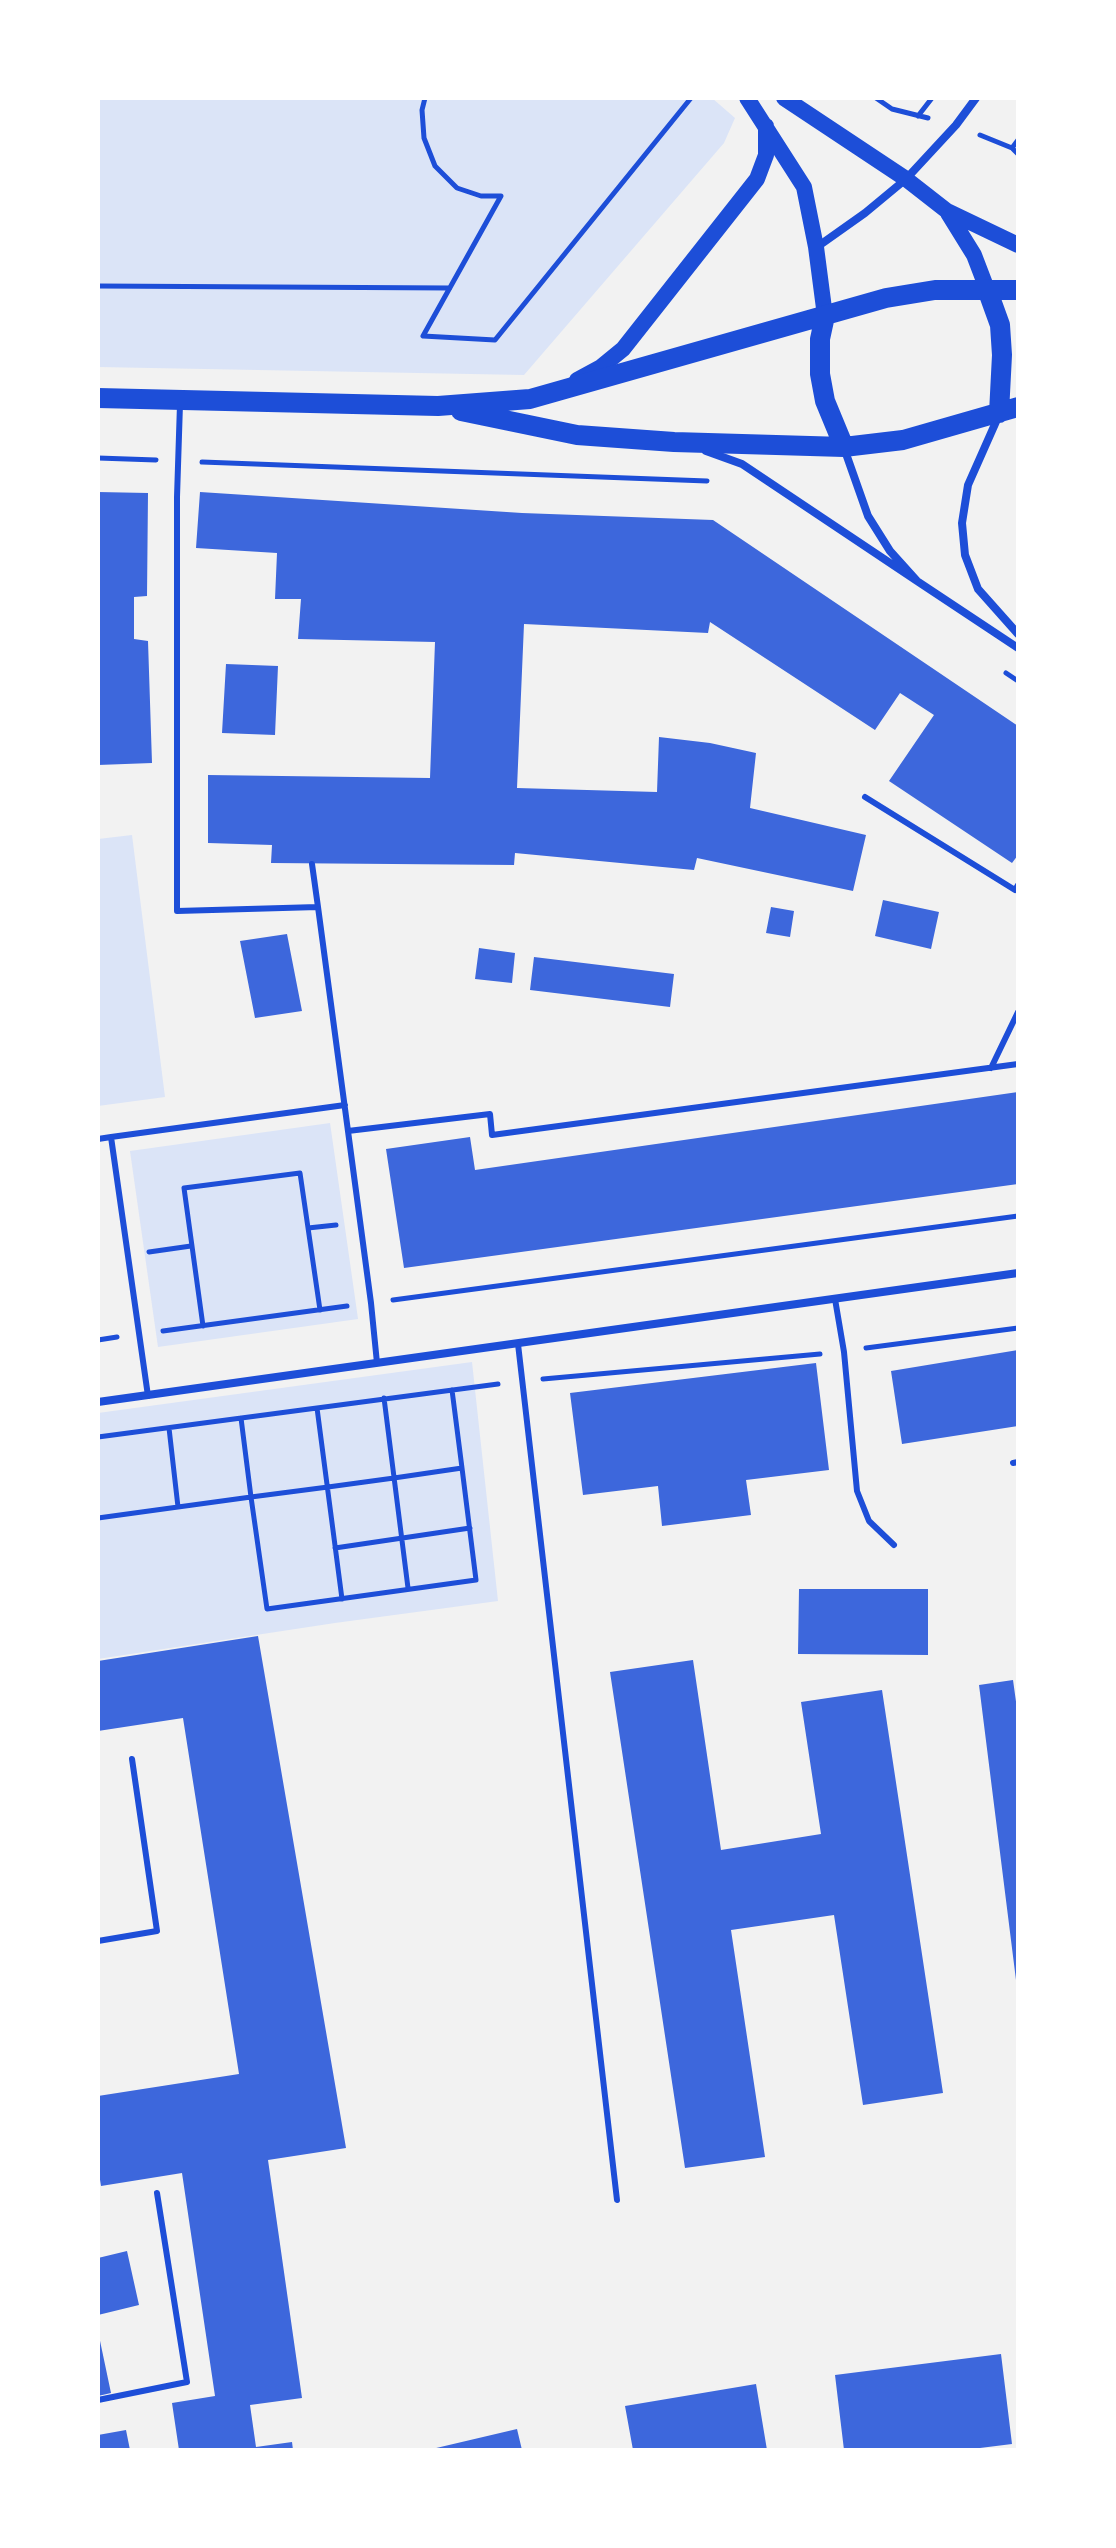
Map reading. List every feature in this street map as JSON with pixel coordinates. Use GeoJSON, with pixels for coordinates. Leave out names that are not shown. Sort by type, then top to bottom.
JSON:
{"type":"FeatureCollection","features":[{"type":"Feature","properties":{"kind":"main road"},"geometry":{"type":"LineString","coordinates":[[747,98],[804,187],[825,316],[820,339],[820,374],[825,401],[844,447]]}},
{"type":"Feature","properties":{"kind":"main road"},"geometry":{"type":"LineString","coordinates":[[784,98],[906,179],[947,211],[1018,245]]}},
{"type":"Feature","properties":{"kind":"main road"},"geometry":{"type":"LineString","coordinates":[[554,393],[601,367],[623,349],[639,329],[757,179],[766,155],[766,126]]}},
{"type":"Feature","properties":{"kind":"main road"},"geometry":{"type":"LineString","coordinates":[[438,406],[577,435],[674,442],[844,447],[903,440],[1009,410],[1000,325],[974,255],[947,211]]}},
{"type":"Feature","properties":{"kind":"main road"},"geometry":{"type":"LineString","coordinates":[[98,398],[438,406],[530,399],[886,298],[935,290],[1018,290]]}},
{"type":"Feature","properties":{"kind":"street"},"geometry":{"type":"LineString","coordinates":[[816,247],[865,213],[906,179],[956,125],[976,98]]}},
{"type":"Feature","properties":{"kind":"street"},"geometry":{"type":"LineString","coordinates":[[1009,410],[968,485],[962,523],[965,555],[978,589],[1018,634]]}},
{"type":"Feature","properties":{"kind":"street"},"geometry":{"type":"LineString","coordinates":[[674,442],[742,464],[1018,648]]}},
{"type":"Feature","properties":{"kind":"street"},"geometry":{"type":"LineString","coordinates":[[844,447],[868,516],[890,551],[917,581]]}},
{"type":"Feature","properties":{"kind":"street"},"geometry":{"type":"LineString","coordinates":[[98,1402],[1018,1273]]}},
{"type":"Feature","properties":{"kind":"lane"},"geometry":{"type":"LineString","coordinates":[[181,400],[178,461],[177,911],[318,907]]}},
{"type":"Feature","properties":{"kind":"lane"},"geometry":{"type":"LineString","coordinates":[[865,797],[1015,890],[1018,885]]}},
{"type":"Feature","properties":{"kind":"lane"},"geometry":{"type":"LineString","coordinates":[[312,864],[377,1363]]}},
{"type":"Feature","properties":{"kind":"lane"},"geometry":{"type":"LineString","coordinates":[[991,1068],[1018,1012]]}},
{"type":"Feature","properties":{"kind":"lane"},"geometry":{"type":"LineString","coordinates":[[348,1131],[490,1114],[492,1135],[1018,1064]]}},
{"type":"Feature","properties":{"kind":"lane"},"geometry":{"type":"LineString","coordinates":[[98,1139],[345,1105]]}},
{"type":"Feature","properties":{"kind":"lane"},"geometry":{"type":"LineString","coordinates":[[111,1137],[148,1396]]}},
{"type":"Feature","properties":{"kind":"lane"},"geometry":{"type":"LineString","coordinates":[[835,1299],[844,1352],[857,1491],[869,1521],[894,1545]]}},
{"type":"Feature","properties":{"kind":"lane"},"geometry":{"type":"LineString","coordinates":[[518,1344],[617,2200]]}},
{"type":"Feature","properties":{"kind":"lane"},"geometry":{"type":"LineString","coordinates":[[98,1941],[157,1931],[132,1759]]}},
{"type":"Feature","properties":{"kind":"lane"},"geometry":{"type":"LineString","coordinates":[[98,2400],[187,2382],[157,2193]]}},
{"type":"Feature","properties":{"kind":"path"},"geometry":{"type":"LineString","coordinates":[[424,98],[424,138],[435,166],[457,188],[481,196],[501,196],[423,336],[495,340],[691,98]]}},
{"type":"Feature","properties":{"kind":"path"},"geometry":{"type":"LineString","coordinates":[[918,116],[932,98]]}},
{"type":"Feature","properties":{"kind":"path"},"geometry":{"type":"LineString","coordinates":[[1018,140],[1012,148],[1018,154]]}},
{"type":"Feature","properties":{"kind":"path"},"geometry":{"type":"LineString","coordinates":[[98,286],[450,288]]}},
{"type":"Feature","properties":{"kind":"path"},"geometry":{"type":"LineString","coordinates":[[98,458],[714,482]]}},
{"type":"Feature","properties":{"kind":"path"},"geometry":{"type":"LineString","coordinates":[[1005,672],[1018,681]]}},
{"type":"Feature","properties":{"kind":"path"},"geometry":{"type":"LineString","coordinates":[[203,1326],[184,1188],[300,1173],[320,1310]]}},
{"type":"Feature","properties":{"kind":"path"},"geometry":{"type":"LineString","coordinates":[[98,1340],[1018,1216]]}},
{"type":"Feature","properties":{"kind":"path"},"geometry":{"type":"LineString","coordinates":[[129,1255],[191,1246]]}},
{"type":"Feature","properties":{"kind":"path"},"geometry":{"type":"LineString","coordinates":[[98,1437],[522,1381],[844,1352],[1018,1328]]}},
{"type":"Feature","properties":{"kind":"path"},"geometry":{"type":"LineString","coordinates":[[241,1418],[267,1609],[476,1580],[452,1390]]}},
{"type":"Feature","properties":{"kind":"path"},"geometry":{"type":"LineString","coordinates":[[384,1398],[408,1588]]}},
{"type":"Feature","properties":{"kind":"path"},"geometry":{"type":"LineString","coordinates":[[317,1408],[342,1599]]}},
{"type":"Feature","properties":{"kind":"path"},"geometry":{"type":"LineString","coordinates":[[169,1428],[178,1507]]}},
{"type":"Feature","properties":{"kind":"path"},"geometry":{"type":"LineString","coordinates":[[98,1518],[462,1468]]}},
{"type":"Feature","properties":{"kind":"path"},"geometry":{"type":"LineString","coordinates":[[335,1548],[470,1528]]}},
{"type":"Feature","properties":{"kind":"shaded area"},"geometry":{"type":"Polygon","coordinates":[[[98,98],[712,98],[735,118],[724,143],[524,375],[98,367],[98,98]]]}},
{"type":"Feature","properties":{"kind":"shaded area"},"geometry":{"type":"Polygon","coordinates":[[[132,835],[165,1097],[98,1106],[98,839],[132,835]]]}},
{"type":"Feature","properties":{"kind":"shaded area"},"geometry":{"type":"Polygon","coordinates":[[[330,1123],[358,1319],[158,1347],[130,1151],[330,1123]]]}},
{"type":"Feature","properties":{"kind":"shaded area"},"geometry":{"type":"Polygon","coordinates":[[[472,1362],[498,1601],[98,1659],[98,1413],[472,1362]]]}},
{"type":"Feature","properties":{"kind":"building"},"geometry":{"type":"Polygon","coordinates":[[[98,492],[148,493],[147,596],[134,597],[134,639],[148,641],[152,763],[98,765],[98,492]]]}},
{"type":"Feature","properties":{"kind":"building"},"geometry":{"type":"Polygon","coordinates":[[[200,492],[522,513],[713,520],[1018,726],[1018,855],[1012,863],[889,781],[934,715],[900,693],[875,730],[710,622],[708,633],[524,624],[517,788],[657,792],[659,737],[756,753],[750,808],[866,835],[853,891],[697,858],[694,870],[515,853],[514,865],[271,863],[272,845],[208,843],[208,775],[430,778],[435,642],[298,639],[301,599],[275,599],[277,553],[196,548],[200,492]]]}},
{"type":"Feature","properties":{"kind":"building"},"geometry":{"type":"Polygon","coordinates":[[[226,664],[278,666],[275,735],[222,733],[226,664]]]}},
{"type":"Feature","properties":{"kind":"building"},"geometry":{"type":"Polygon","coordinates":[[[883,900],[939,912],[931,949],[875,936],[883,900]]]}},
{"type":"Feature","properties":{"kind":"building"},"geometry":{"type":"Polygon","coordinates":[[[771,907],[794,911],[790,937],[766,933],[771,907]]]}},
{"type":"Feature","properties":{"kind":"building"},"geometry":{"type":"Polygon","coordinates":[[[287,934],[302,1011],[255,1018],[240,941],[287,934]]]}},
{"type":"Feature","properties":{"kind":"building"},"geometry":{"type":"Polygon","coordinates":[[[479,948],[515,953],[512,983],[475,979],[479,948]]]}},
{"type":"Feature","properties":{"kind":"building"},"geometry":{"type":"Polygon","coordinates":[[[534,957],[674,974],[670,1007],[530,990],[534,957]]]}},
{"type":"Feature","properties":{"kind":"building"},"geometry":{"type":"Polygon","coordinates":[[[1018,1092],[1018,1184],[404,1268],[386,1149],[470,1137],[475,1170],[1018,1092]]]}},
{"type":"Feature","properties":{"kind":"building"},"geometry":{"type":"Polygon","coordinates":[[[1018,1350],[1018,1426],[902,1444],[891,1371],[1018,1350]]]}},
{"type":"Feature","properties":{"kind":"building"},"geometry":{"type":"Polygon","coordinates":[[[816,1363],[829,1470],[746,1480],[751,1515],[662,1526],[658,1486],[583,1495],[570,1393],[816,1363]]]}},
{"type":"Feature","properties":{"kind":"building"},"geometry":{"type":"Polygon","coordinates":[[[799,1589],[928,1589],[928,1655],[798,1654],[799,1589]]]}},
{"type":"Feature","properties":{"kind":"building"},"geometry":{"type":"Polygon","coordinates":[[[258,1636],[346,2148],[268,2160],[302,2398],[250,2405],[256,2447],[292,2442],[293,2450],[179,2450],[172,2403],[215,2396],[182,2173],[101,2186],[98,2096],[239,2074],[183,1718],[98,1731],[98,1661],[258,1636]]]}},
{"type":"Feature","properties":{"kind":"building"},"geometry":{"type":"Polygon","coordinates":[[[693,1660],[721,1850],[821,1834],[801,1702],[882,1690],[943,2093],[863,2105],[834,1915],[731,1930],[765,2157],[685,2168],[610,1672],[693,1660]]]}},
{"type":"Feature","properties":{"kind":"building"},"geometry":{"type":"Polygon","coordinates":[[[1013,1680],[1018,1716],[1016,1980],[979,1685],[1013,1680]]]}},
{"type":"Feature","properties":{"kind":"building"},"geometry":{"type":"Polygon","coordinates":[[[127,2251],[139,2305],[98,2315],[98,2258],[127,2251]]]}},
{"type":"Feature","properties":{"kind":"building"},"geometry":{"type":"Polygon","coordinates":[[[98,2337],[111,2393],[98,2396],[98,2337]]]}},
{"type":"Feature","properties":{"kind":"building"},"geometry":{"type":"Polygon","coordinates":[[[1001,2354],[1012,2444],[964,2450],[844,2450],[835,2375],[1001,2354]]]}},
{"type":"Feature","properties":{"kind":"building"},"geometry":{"type":"Polygon","coordinates":[[[756,2384],[767,2450],[633,2450],[625,2406],[756,2384]]]}},
{"type":"Feature","properties":{"kind":"building"},"geometry":{"type":"Polygon","coordinates":[[[517,2429],[522,2450],[432,2450],[432,2449],[517,2429]]]}},
{"type":"Feature","properties":{"kind":"building"},"geometry":{"type":"Polygon","coordinates":[[[126,2430],[130,2450],[98,2450],[98,2435],[126,2430]]]}}]}
